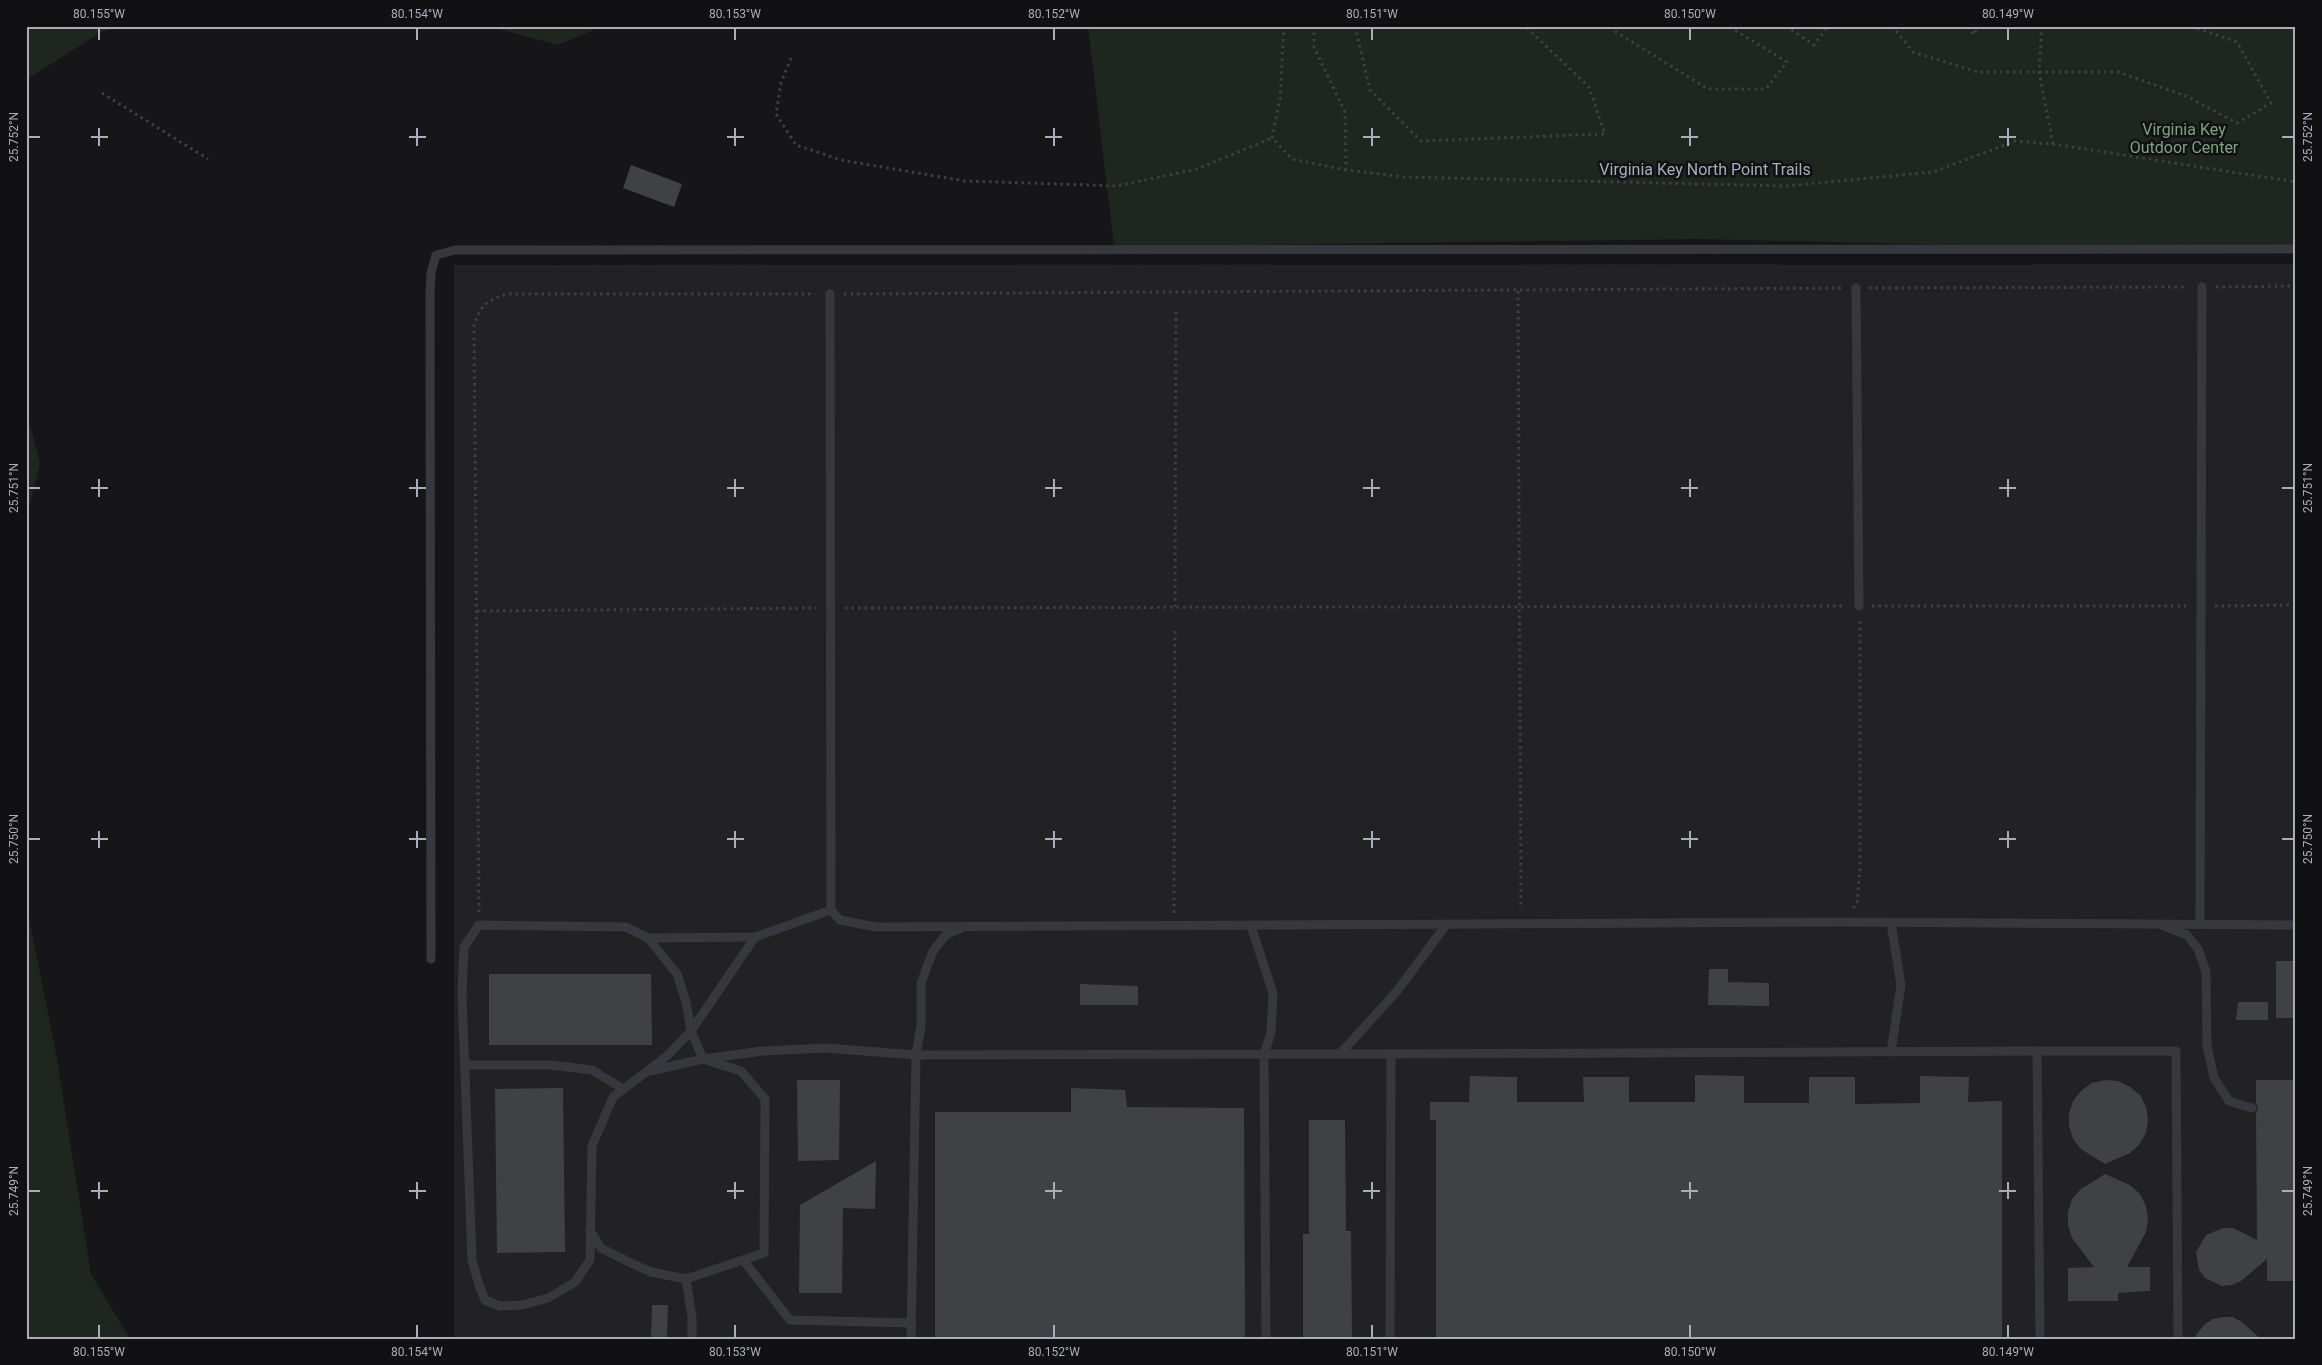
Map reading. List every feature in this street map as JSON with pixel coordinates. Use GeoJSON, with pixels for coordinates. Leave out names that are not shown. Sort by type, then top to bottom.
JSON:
{"type":"FeatureCollection","features":[{"type":"Feature","properties":{"kind":"lane"},"geometry":{"type":"LineString","coordinates":[[431,959],[430,295],[431,273],[436,255],[455,250],[760,249],[2296,249]]}},
{"type":"Feature","properties":{"kind":"lane"},"geometry":{"type":"LineString","coordinates":[[2200,924],[2202,287]]}},
{"type":"Feature","properties":{"kind":"lane"},"geometry":{"type":"LineString","coordinates":[[1856,288],[1860,606]]}},
{"type":"Feature","properties":{"kind":"lane"},"geometry":{"type":"LineString","coordinates":[[830,294],[831,910],[840,920],[868,926],[1521,925],[1842,922],[2296,924]]}},
{"type":"Feature","properties":{"kind":"lane"},"geometry":{"type":"LineString","coordinates":[[648,938],[755,938],[831,910]]}},
{"type":"Feature","properties":{"kind":"lane"},"geometry":{"type":"LineString","coordinates":[[1891,923],[1901,985],[1891,1052]]}},
{"type":"Feature","properties":{"kind":"lane"},"geometry":{"type":"LineString","coordinates":[[2157,924],[2187,935],[2198,949],[2206,972],[2206,1046],[2214,1078],[2229,1101],[2252,1108]]}},
{"type":"Feature","properties":{"kind":"lane"},"geometry":{"type":"LineString","coordinates":[[590,1229],[601,1248],[651,1272],[686,1279],[764,1253],[765,1099],[741,1071],[703,1059],[691,1031],[686,1002],[677,974],[648,938],[626,926],[479,925],[464,947],[462,994],[472,1260],[479,1286],[486,1300],[500,1306],[522,1305],[548,1298],[575,1282],[590,1260],[590,1229],[592,1146],[613,1096],[668,1056],[691,1031],[755,938]]}},
{"type":"Feature","properties":{"kind":"lane"},"geometry":{"type":"LineString","coordinates":[[1340,1054],[1397,991],[1446,925]]}},
{"type":"Feature","properties":{"kind":"lane"},"geometry":{"type":"LineString","coordinates":[[911,1339],[916,1055],[921,1026],[921,984],[933,951],[946,935],[966,926]]}},
{"type":"Feature","properties":{"kind":"lane"},"geometry":{"type":"LineString","coordinates":[[1251,926],[1273,993],[1271,1033],[1264,1054],[1266,1339]]}},
{"type":"Feature","properties":{"kind":"lane"},"geometry":{"type":"LineString","coordinates":[[646,1072],[703,1059],[762,1050],[826,1048],[916,1055],[2176,1051],[2178,1339]]}},
{"type":"Feature","properties":{"kind":"lane"},"geometry":{"type":"LineString","coordinates":[[2037,1051],[2040,1339]]}},
{"type":"Feature","properties":{"kind":"lane"},"geometry":{"type":"LineString","coordinates":[[1390,1339],[1391,1054]]}},
{"type":"Feature","properties":{"kind":"lane"},"geometry":{"type":"LineString","coordinates":[[465,1065],[551,1065],[592,1070],[623,1089]]}},
{"type":"Feature","properties":{"kind":"lane"},"geometry":{"type":"LineString","coordinates":[[743,1260],[790,1320],[912,1323]]}},
{"type":"Feature","properties":{"kind":"lane"},"geometry":{"type":"LineString","coordinates":[[686,1279],[692,1317],[692,1339]]}},
{"type":"Feature","properties":{"kind":"path"},"geometry":{"type":"LineString","coordinates":[[791,58],[781,83],[776,114],[796,145],[841,160],[965,181],[1116,186],[1197,169],[1272,138],[1280,100],[1284,26]]}},
{"type":"Feature","properties":{"kind":"path"},"geometry":{"type":"LineString","coordinates":[[1314,26],[1314,47],[1345,112],[1346,170]]}},
{"type":"Feature","properties":{"kind":"path"},"geometry":{"type":"LineString","coordinates":[[1355,26],[1370,90],[1421,141],[1605,134],[1588,87],[1525,26]]}},
{"type":"Feature","properties":{"kind":"path"},"geometry":{"type":"LineString","coordinates":[[1611,26],[1616,32],[1708,89],[1766,89],[1787,62],[1728,26]]}},
{"type":"Feature","properties":{"kind":"path"},"geometry":{"type":"LineString","coordinates":[[1786,26],[1814,45],[1828,26]]}},
{"type":"Feature","properties":{"kind":"path"},"geometry":{"type":"LineString","coordinates":[[1892,26],[1913,52],[1978,72],[2118,72],[2186,96],[2237,123],[2271,103],[2237,42],[2190,26]]}},
{"type":"Feature","properties":{"kind":"path"},"geometry":{"type":"LineString","coordinates":[[1969,26],[1974,35],[1978,26]]}},
{"type":"Feature","properties":{"kind":"path"},"geometry":{"type":"LineString","coordinates":[[2042,26],[2039,72],[2053,144]]}},
{"type":"Feature","properties":{"kind":"path"},"geometry":{"type":"LineString","coordinates":[[102,94],[208,159]]}},
{"type":"Feature","properties":{"kind":"path","name":"Virginia Key North Point Trails"},"geometry":{"type":"LineString","coordinates":[[1272,138],[1292,159],[1346,170],[1404,177],[1787,186],[1933,172],[2015,140],[2053,144],[2296,182]]}},
{"type":"Feature","properties":{"kind":"path"},"geometry":{"type":"LineString","coordinates":[[479,925],[474,326],[479,311],[489,300],[507,294],[2296,286]]}},
{"type":"Feature","properties":{"kind":"path"},"geometry":{"type":"LineString","coordinates":[[1518,290],[1521,925]]}},
{"type":"Feature","properties":{"kind":"path"},"geometry":{"type":"LineString","coordinates":[[1175,607],[1176,312]]}},
{"type":"Feature","properties":{"kind":"path"},"geometry":{"type":"LineString","coordinates":[[476,611],[830,608],[2296,605]]}},
{"type":"Feature","properties":{"kind":"path"},"geometry":{"type":"LineString","coordinates":[[1842,922],[1857,904],[1860,867],[1860,606]]}},
{"type":"Feature","properties":{"kind":"path"},"geometry":{"type":"LineString","coordinates":[[1174,926],[1175,629]]}},
{"type":"Feature","properties":{"kind":"shaded area"},"geometry":{"type":"Polygon","coordinates":[[[2296,264],[2296,1339],[454,1339],[454,265],[2296,264]]]}},
{"type":"Feature","properties":{"kind":"green space"},"geometry":{"type":"Polygon","coordinates":[[[26,26],[121,26],[101,32],[26,80],[26,26]]]}},
{"type":"Feature","properties":{"kind":"green space"},"geometry":{"type":"Polygon","coordinates":[[[487,26],[603,26],[558,45],[487,26]]]}},
{"type":"Feature","properties":{"kind":"green space","name":"Virginia Key Outdoor Center"},"geometry":{"type":"Polygon","coordinates":[[[1088,26],[2296,26],[2296,253],[1699,239],[1114,247],[1088,26]]]}},
{"type":"Feature","properties":{"kind":"green space"},"geometry":{"type":"Polygon","coordinates":[[[26,410],[40,463],[26,521],[26,410]]]}},
{"type":"Feature","properties":{"kind":"green space"},"geometry":{"type":"Polygon","coordinates":[[[26,903],[56,1053],[91,1274],[130,1339],[26,1339],[26,903]]]}},
{"type":"Feature","properties":{"kind":"building"},"geometry":{"type":"Polygon","coordinates":[[[631,165],[682,184],[674,207],[623,188],[631,165]]]}},
{"type":"Feature","properties":{"kind":"building"},"geometry":{"type":"Polygon","coordinates":[[[2276,961],[2296,961],[2296,1018],[2276,1018],[2276,961]]]}},
{"type":"Feature","properties":{"kind":"building"},"geometry":{"type":"Polygon","coordinates":[[[1709,969],[1728,969],[1728,982],[1769,983],[1769,1006],[1708,1005],[1709,969]]]}},
{"type":"Feature","properties":{"kind":"building"},"geometry":{"type":"Polygon","coordinates":[[[489,974],[651,974],[652,1045],[489,1045],[489,974]]]}},
{"type":"Feature","properties":{"kind":"building"},"geometry":{"type":"Polygon","coordinates":[[[1080,984],[1138,986],[1138,1005],[1080,1005],[1080,984]]]}},
{"type":"Feature","properties":{"kind":"building"},"geometry":{"type":"Polygon","coordinates":[[[2238,1002],[2268,1002],[2268,1020],[2236,1020],[2238,1002]]]}},
{"type":"Feature","properties":{"kind":"building"},"geometry":{"type":"Polygon","coordinates":[[[1695,1075],[1744,1076],[1744,1103],[1809,1103],[1809,1077],[1855,1077],[1855,1104],[1920,1103],[1920,1076],[1969,1077],[1968,1102],[2002,1101],[2002,1339],[1436,1339],[1436,1120],[1430,1120],[1430,1102],[1469,1102],[1470,1076],[1517,1077],[1517,1102],[1584,1102],[1583,1077],[1629,1077],[1629,1102],[1695,1102],[1695,1075]]]}},
{"type":"Feature","properties":{"kind":"building"},"geometry":{"type":"Polygon","coordinates":[[[797,1080],[840,1080],[839,1160],[798,1161],[797,1080]]]}},
{"type":"Feature","properties":{"kind":"building"},"geometry":{"type":"Polygon","coordinates":[[[2105,1080],[2118,1081],[2140,1095],[2146,1107],[2148,1120],[2146,1133],[2139,1145],[2130,1153],[2105,1164],[2081,1149],[2073,1139],[2069,1126],[2069,1113],[2073,1101],[2082,1090],[2092,1083],[2105,1080]]]}},
{"type":"Feature","properties":{"kind":"building"},"geometry":{"type":"Polygon","coordinates":[[[2256,1080],[2296,1080],[2296,1281],[2267,1281],[2267,1259],[2241,1281],[2232,1285],[2222,1286],[2205,1278],[2199,1270],[2196,1252],[2206,1235],[2223,1228],[2233,1228],[2257,1240],[2256,1113],[2258,1107],[2256,1103],[2256,1080]]]}},
{"type":"Feature","properties":{"kind":"building"},"geometry":{"type":"Polygon","coordinates":[[[563,1088],[565,1252],[497,1253],[495,1089],[563,1088]]]}},
{"type":"Feature","properties":{"kind":"building"},"geometry":{"type":"Polygon","coordinates":[[[1071,1088],[1125,1090],[1127,1107],[1244,1108],[1245,1339],[935,1339],[935,1112],[1071,1112],[1071,1088]]]}},
{"type":"Feature","properties":{"kind":"building"},"geometry":{"type":"Polygon","coordinates":[[[1309,1120],[1345,1120],[1346,1231],[1351,1231],[1352,1339],[1303,1339],[1303,1234],[1309,1234],[1309,1120]]]}},
{"type":"Feature","properties":{"kind":"building"},"geometry":{"type":"Polygon","coordinates":[[[876,1161],[875,1209],[843,1208],[842,1293],[799,1293],[800,1205],[876,1161]]]}},
{"type":"Feature","properties":{"kind":"building"},"geometry":{"type":"Polygon","coordinates":[[[2105,1174],[2130,1185],[2140,1194],[2146,1206],[2148,1219],[2146,1232],[2127,1267],[2150,1267],[2150,1291],[2118,1293],[2118,1301],[2068,1301],[2068,1268],[2094,1267],[2072,1238],[2068,1225],[2068,1212],[2072,1199],[2081,1189],[2105,1174]]]}},
{"type":"Feature","properties":{"kind":"building"},"geometry":{"type":"Polygon","coordinates":[[[652,1305],[668,1305],[667,1339],[651,1339],[652,1305]]]}},
{"type":"Feature","properties":{"kind":"building"},"geometry":{"type":"Polygon","coordinates":[[[2233,1317],[2242,1322],[2261,1339],[2193,1339],[2205,1324],[2213,1319],[2233,1317]]]}}]}
